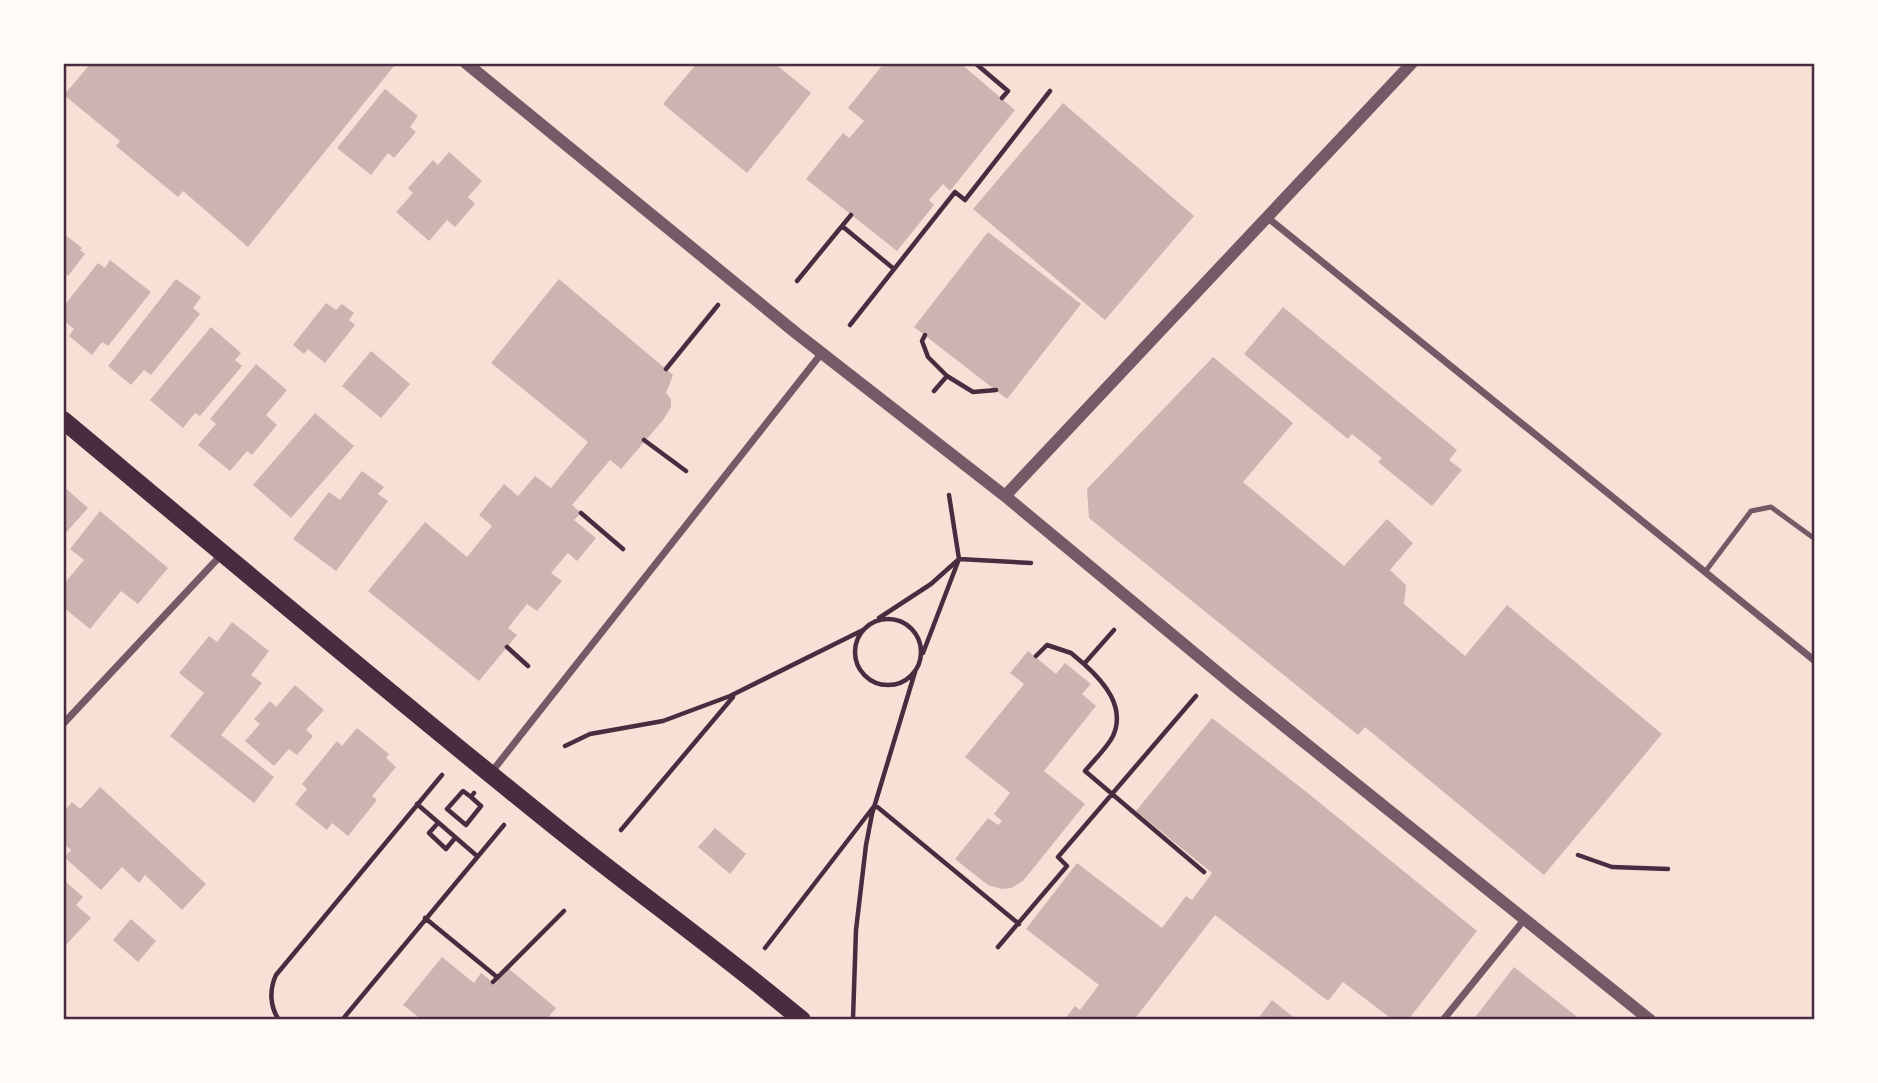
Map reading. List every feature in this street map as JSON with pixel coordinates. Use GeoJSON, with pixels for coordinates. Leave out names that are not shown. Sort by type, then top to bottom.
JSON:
{"type":"FeatureCollection","features":[{"type":"Feature","properties":{"kind":"main road"},"geometry":{"type":"LineString","coordinates":[[63,420],[490,774],[599,862],[741,969],[802,1020]]}},
{"type":"Feature","properties":{"kind":"street"},"geometry":{"type":"LineString","coordinates":[[466,63],[821,354],[1005,496],[1233,685],[1650,1020]]}},
{"type":"Feature","properties":{"kind":"street"},"geometry":{"type":"LineString","coordinates":[[1005,496],[1412,63]]}},
{"type":"Feature","properties":{"kind":"street"},"geometry":{"type":"LineString","coordinates":[[1268,218],[1815,662]]}},
{"type":"Feature","properties":{"kind":"street"},"geometry":{"type":"LineString","coordinates":[[490,774],[821,354]]}},
{"type":"Feature","properties":{"kind":"street"},"geometry":{"type":"LineString","coordinates":[[63,723],[223,553]]}},
{"type":"Feature","properties":{"kind":"street"},"geometry":{"type":"LineString","coordinates":[[1443,1020],[1524,920]]}},
{"type":"Feature","properties":{"kind":"lane"},"geometry":{"type":"LineString","coordinates":[[1706,572],[1751,511],[1771,507],[1815,539]]}},
{"type":"Feature","properties":{"kind":"path"},"geometry":{"type":"LineString","coordinates":[[975,63],[1007,91],[1002,98]]}},
{"type":"Feature","properties":{"kind":"path"},"geometry":{"type":"LineString","coordinates":[[850,324],[955,192],[965,200],[1050,91]]}},
{"type":"Feature","properties":{"kind":"path"},"geometry":{"type":"LineString","coordinates":[[797,281],[851,215]]}},
{"type":"Feature","properties":{"kind":"path"},"geometry":{"type":"LineString","coordinates":[[842,226],[894,269]]}},
{"type":"Feature","properties":{"kind":"path"},"geometry":{"type":"LineString","coordinates":[[666,369],[718,306]]}},
{"type":"Feature","properties":{"kind":"path"},"geometry":{"type":"LineString","coordinates":[[925,335],[922,341],[928,357],[947,376],[973,392],[996,390]]}},
{"type":"Feature","properties":{"kind":"path"},"geometry":{"type":"LineString","coordinates":[[934,391],[947,376]]}},
{"type":"Feature","properties":{"kind":"path"},"geometry":{"type":"LineString","coordinates":[[644,440],[686,471]]}},
{"type":"Feature","properties":{"kind":"path"},"geometry":{"type":"LineString","coordinates":[[853,1019],[856,930],[866,845],[875,805],[915,672],[959,559],[949,495]]}},
{"type":"Feature","properties":{"kind":"path"},"geometry":{"type":"LineString","coordinates":[[581,513],[623,549]]}},
{"type":"Feature","properties":{"kind":"path"},"geometry":{"type":"LineString","coordinates":[[565,746],[590,734],[663,721],[736,694],[863,630],[931,584],[959,559],[1031,563]]}},
{"type":"Feature","properties":{"kind":"path"},"geometry":{"type":"LineString","coordinates":[[876,621],[896,619],[914,631],[921,650],[920,660]]}},
{"type":"Feature","properties":{"kind":"path"},"geometry":{"type":"LineString","coordinates":[[863,630],[855,649],[860,670],[867,678],[887,685],[907,679],[915,672]]}},
{"type":"Feature","properties":{"kind":"path"},"geometry":{"type":"LineString","coordinates":[[1084,664],[1114,630]]}},
{"type":"Feature","properties":{"kind":"path"},"geometry":{"type":"LineString","coordinates":[[1036,656],[1048,645],[1071,653],[1104,683],[1115,706],[1114,734],[1085,771],[1204,872]]}},
{"type":"Feature","properties":{"kind":"path"},"geometry":{"type":"LineString","coordinates":[[506,647],[528,666]]}},
{"type":"Feature","properties":{"kind":"path"},"geometry":{"type":"LineString","coordinates":[[621,830],[736,694]]}},
{"type":"Feature","properties":{"kind":"path"},"geometry":{"type":"LineString","coordinates":[[998,947],[1067,866],[1058,857],[1196,696]]}},
{"type":"Feature","properties":{"kind":"path"},"geometry":{"type":"LineString","coordinates":[[471,797],[490,774]]}},
{"type":"Feature","properties":{"kind":"path"},"geometry":{"type":"LineString","coordinates":[[279,1020],[274,1012],[271,993],[276,975],[442,775]]}},
{"type":"Feature","properties":{"kind":"path"},"geometry":{"type":"LineString","coordinates":[[463,791],[471,797],[481,806],[466,825],[447,809],[463,791]]}},
{"type":"Feature","properties":{"kind":"path"},"geometry":{"type":"LineString","coordinates":[[417,804],[477,857]]}},
{"type":"Feature","properties":{"kind":"path"},"geometry":{"type":"LineString","coordinates":[[875,805],[1018,924]]}},
{"type":"Feature","properties":{"kind":"path"},"geometry":{"type":"LineString","coordinates":[[765,948],[875,805]]}},
{"type":"Feature","properties":{"kind":"path"},"geometry":{"type":"LineString","coordinates":[[438,822],[429,833],[446,849],[455,838]]}},
{"type":"Feature","properties":{"kind":"path"},"geometry":{"type":"LineString","coordinates":[[342,1020],[504,825]]}},
{"type":"Feature","properties":{"kind":"path"},"geometry":{"type":"LineString","coordinates":[[1578,855],[1612,867],[1668,869]]}},
{"type":"Feature","properties":{"kind":"path"},"geometry":{"type":"LineString","coordinates":[[492,982],[564,911]]}},
{"type":"Feature","properties":{"kind":"path"},"geometry":{"type":"LineString","coordinates":[[425,918],[497,977]]}},
{"type":"Feature","properties":{"kind":"building"},"geometry":{"type":"Polygon","coordinates":[[[91,63],[390,63],[394,66],[248,247],[183,191],[178,197],[116,146],[120,141],[64,95],[91,63]]]}},
{"type":"Feature","properties":{"kind":"building"},"geometry":{"type":"Polygon","coordinates":[[[697,63],[774,63],[811,93],[747,173],[663,104],[697,63]]]}},
{"type":"Feature","properties":{"kind":"building"},"geometry":{"type":"Polygon","coordinates":[[[884,63],[960,63],[1015,110],[950,191],[943,184],[929,200],[934,205],[897,251],[806,179],[843,133],[849,138],[864,121],[848,108],[884,63]]]}},
{"type":"Feature","properties":{"kind":"building"},"geometry":{"type":"Polygon","coordinates":[[[385,89],[418,116],[410,127],[416,132],[394,158],[388,153],[371,175],[337,148],[385,89]]]}},
{"type":"Feature","properties":{"kind":"building"},"geometry":{"type":"Polygon","coordinates":[[[1063,103],[1194,216],[1105,320],[973,209],[1063,103]]]}},
{"type":"Feature","properties":{"kind":"building"},"geometry":{"type":"Polygon","coordinates":[[[449,152],[482,181],[468,197],[475,204],[455,227],[447,220],[429,241],[396,212],[413,193],[408,188],[433,160],[438,165],[449,152]]]}},
{"type":"Feature","properties":{"kind":"building"},"geometry":{"type":"Polygon","coordinates":[[[988,232],[1081,304],[1007,399],[914,327],[988,232]]]}},
{"type":"Feature","properties":{"kind":"building"},"geometry":{"type":"Polygon","coordinates":[[[63,233],[82,248],[80,250],[85,254],[68,276],[63,272],[63,233]]]}},
{"type":"Feature","properties":{"kind":"building"},"geometry":{"type":"Polygon","coordinates":[[[110,260],[151,292],[108,346],[102,342],[92,355],[69,336],[74,329],[63,320],[63,307],[98,263],[105,268],[110,260]]]}},
{"type":"Feature","properties":{"kind":"building"},"geometry":{"type":"Polygon","coordinates":[[[176,279],[201,297],[193,308],[200,314],[151,375],[144,370],[131,385],[108,366],[176,279]]]}},
{"type":"Feature","properties":{"kind":"building"},"geometry":{"type":"Polygon","coordinates":[[[559,279],[673,375],[666,393],[671,399],[671,407],[621,469],[610,460],[572,505],[581,513],[574,520],[596,538],[577,561],[568,553],[551,573],[562,581],[537,611],[527,604],[508,628],[517,635],[479,681],[368,591],[425,522],[467,557],[492,526],[479,515],[504,484],[518,496],[535,476],[551,488],[588,442],[491,363],[559,279]]]}},
{"type":"Feature","properties":{"kind":"building"},"geometry":{"type":"Polygon","coordinates":[[[326,303],[336,310],[342,304],[354,313],[349,320],[355,325],[325,363],[308,349],[304,354],[293,345],[326,303]]]}},
{"type":"Feature","properties":{"kind":"building"},"geometry":{"type":"Polygon","coordinates":[[[1283,307],[1457,450],[1449,460],[1462,470],[1432,506],[1378,462],[1382,458],[1352,434],[1348,439],[1244,354],[1283,307]]]}},
{"type":"Feature","properties":{"kind":"building"},"geometry":{"type":"Polygon","coordinates":[[[211,327],[241,353],[235,360],[242,366],[200,416],[195,413],[183,428],[150,400],[211,327]]]}},
{"type":"Feature","properties":{"kind":"building"},"geometry":{"type":"Polygon","coordinates":[[[371,351],[410,384],[381,418],[342,386],[371,351]]]}},
{"type":"Feature","properties":{"kind":"building"},"geometry":{"type":"Polygon","coordinates":[[[1213,357],[1293,423],[1243,482],[1344,566],[1387,519],[1413,543],[1390,570],[1406,585],[1404,604],[1465,656],[1507,605],[1662,734],[1544,875],[1365,727],[1358,735],[1089,518],[1087,489],[1213,357]]]}},
{"type":"Feature","properties":{"kind":"building"},"geometry":{"type":"Polygon","coordinates":[[[256,364],[287,390],[266,415],[277,425],[252,455],[247,451],[230,471],[198,445],[216,424],[210,419],[256,364]]]}},
{"type":"Feature","properties":{"kind":"building"},"geometry":{"type":"Polygon","coordinates":[[[315,413],[354,446],[291,518],[253,485],[315,413]]]}},
{"type":"Feature","properties":{"kind":"building"},"geometry":{"type":"Polygon","coordinates":[[[362,471],[384,487],[378,494],[388,501],[336,571],[293,539],[329,492],[340,500],[362,471]]]}},
{"type":"Feature","properties":{"kind":"building"},"geometry":{"type":"Polygon","coordinates":[[[63,486],[88,508],[63,536],[63,486]]]}},
{"type":"Feature","properties":{"kind":"building"},"geometry":{"type":"Polygon","coordinates":[[[100,511],[168,568],[138,604],[121,591],[90,629],[63,607],[63,585],[84,560],[70,549],[100,511]]]}},
{"type":"Feature","properties":{"kind":"building"},"geometry":{"type":"Polygon","coordinates":[[[232,622],[269,651],[251,675],[262,683],[221,735],[274,777],[254,803],[170,736],[204,693],[179,673],[209,636],[217,642],[232,622]]]}},
{"type":"Feature","properties":{"kind":"building"},"geometry":{"type":"Polygon","coordinates":[[[1028,651],[1056,674],[1065,663],[1091,684],[1082,694],[1096,706],[1044,771],[1085,804],[1023,881],[1011,888],[1002,889],[988,885],[955,859],[988,818],[998,825],[1002,821],[994,814],[1010,793],[965,757],[1024,684],[1010,673],[1028,651]]]}},
{"type":"Feature","properties":{"kind":"building"},"geometry":{"type":"Polygon","coordinates":[[[295,685],[324,710],[306,730],[313,736],[297,755],[289,749],[274,766],[245,741],[260,724],[254,719],[270,701],[276,707],[295,685]]]}},
{"type":"Feature","properties":{"kind":"building"},"geometry":{"type":"Polygon","coordinates":[[[1212,718],[1477,931],[1408,1020],[1393,1020],[1343,982],[1328,1001],[1215,915],[1134,1020],[1064,1020],[1075,1006],[1080,1010],[1099,985],[1026,929],[1077,863],[1162,928],[1186,896],[1192,900],[1212,873],[1136,811],[1212,718]]]}},
{"type":"Feature","properties":{"kind":"building"},"geometry":{"type":"Polygon","coordinates":[[[357,728],[389,754],[386,758],[396,767],[372,796],[377,800],[348,836],[332,823],[327,830],[295,804],[307,789],[302,784],[337,741],[342,746],[357,728]]]}},
{"type":"Feature","properties":{"kind":"building"},"geometry":{"type":"Polygon","coordinates":[[[100,787],[206,884],[182,910],[145,875],[139,883],[122,867],[101,890],[64,857],[71,850],[63,843],[63,812],[72,802],[80,809],[100,787]]]}},
{"type":"Feature","properties":{"kind":"building"},"geometry":{"type":"Polygon","coordinates":[[[715,828],[746,854],[730,874],[698,847],[715,828]]]}},
{"type":"Feature","properties":{"kind":"building"},"geometry":{"type":"Polygon","coordinates":[[[63,879],[83,897],[76,905],[91,918],[63,948],[63,879]]]}},
{"type":"Feature","properties":{"kind":"building"},"geometry":{"type":"Polygon","coordinates":[[[131,919],[156,941],[138,962],[113,940],[131,919]]]}},
{"type":"Feature","properties":{"kind":"building"},"geometry":{"type":"Polygon","coordinates":[[[442,957],[474,983],[481,973],[495,984],[508,968],[556,1008],[546,1020],[422,1020],[403,1005],[442,957]]]}},
{"type":"Feature","properties":{"kind":"building"},"geometry":{"type":"Polygon","coordinates":[[[1514,967],[1581,1020],[1473,1020],[1514,967]]]}},
{"type":"Feature","properties":{"kind":"building"},"geometry":{"type":"Polygon","coordinates":[[[1272,1000],[1297,1020],[1257,1020],[1272,1000]]]}}]}
